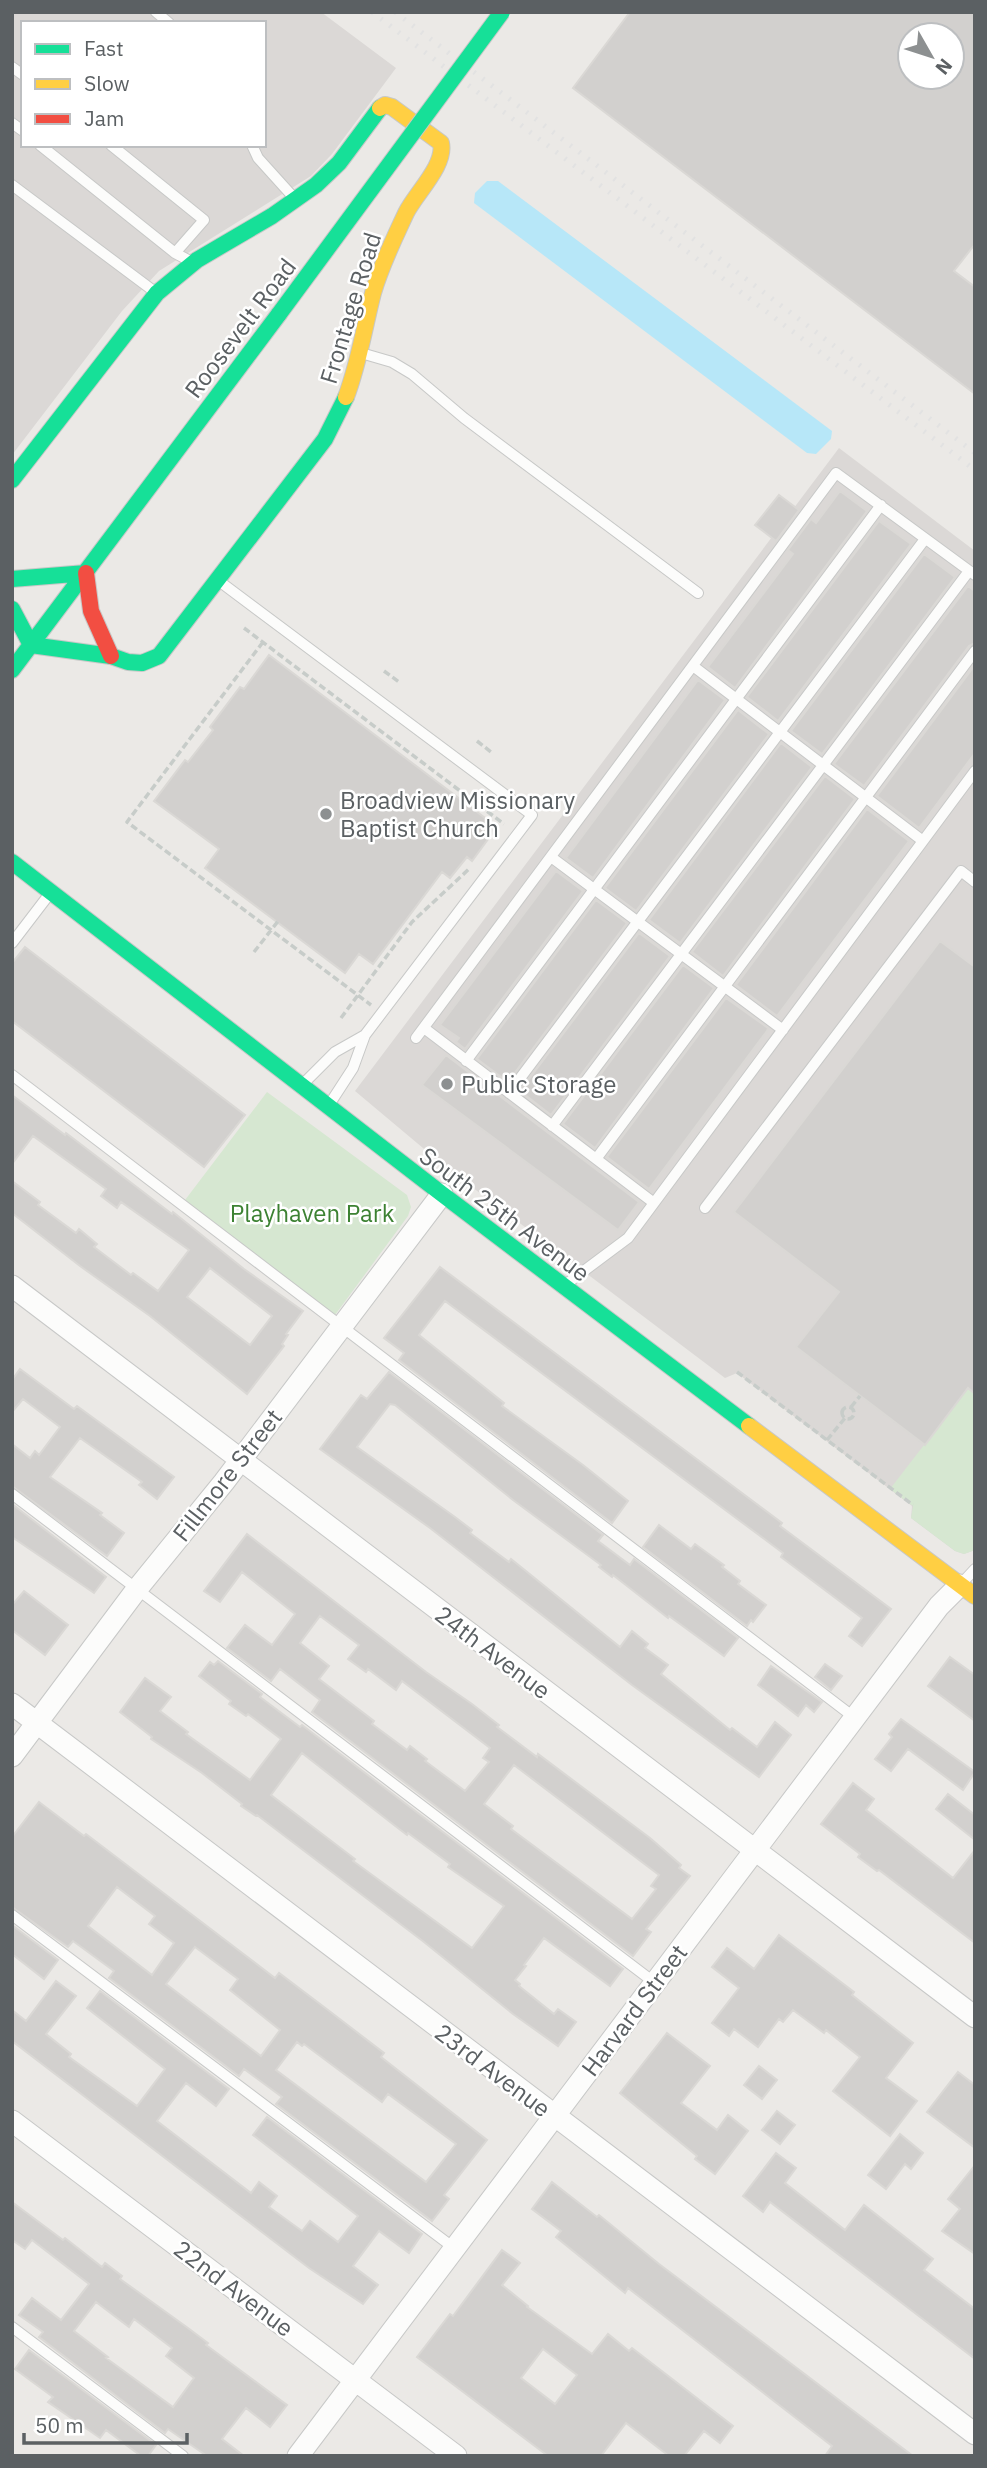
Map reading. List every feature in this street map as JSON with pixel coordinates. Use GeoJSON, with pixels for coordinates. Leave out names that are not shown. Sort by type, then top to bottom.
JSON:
{"type":"FeatureCollection","features":[{"type":"Feature","properties":{"kind":"main road","name":"Roosevelt Road"},"geometry":{"type":"LineString","coordinates":[[12,670],[502,12]]}},
{"type":"Feature","properties":{"kind":"main road","name":"Frontage Road"},"geometry":{"type":"LineString","coordinates":[[12,480],[172,277],[271,217],[320,181],[339,163],[376,111],[385,105],[392,107],[441,144],[443,152],[440,161],[412,202],[390,246],[374,290],[361,353],[343,406],[325,439],[159,656],[142,663],[128,662],[111,656],[31,645]]}},
{"type":"Feature","properties":{"kind":"main road"},"geometry":{"type":"LineString","coordinates":[[12,579],[86,573],[91,611],[111,656]]}},
{"type":"Feature","properties":{"kind":"main road"},"geometry":{"type":"LineString","coordinates":[[12,609],[31,645]]}},
{"type":"Feature","properties":{"kind":"main road","name":"South 25th Avenue"},"geometry":{"type":"LineString","coordinates":[[12,862],[563,1287],[967,1590]]}},
{"type":"Feature","properties":{"kind":"street","name":"Fillmore Street"},"geometry":{"type":"LineString","coordinates":[[12,1756],[442,1194]]}},
{"type":"Feature","properties":{"kind":"street","name":"24th Avenue"},"geometry":{"type":"LineString","coordinates":[[12,1286],[975,2017]]}},
{"type":"Feature","properties":{"kind":"street","name":"Harvard Street"},"geometry":{"type":"LineString","coordinates":[[298,2456],[939,1606],[967,1590]]}},
{"type":"Feature","properties":{"kind":"street","name":"23rd Avenue"},"geometry":{"type":"LineString","coordinates":[[12,1704],[975,2434]]}},
{"type":"Feature","properties":{"kind":"street","name":"22nd Avenue"},"geometry":{"type":"LineString","coordinates":[[12,2120],[456,2456]]}},
{"type":"Feature","properties":{"kind":"lane"},"geometry":{"type":"LineString","coordinates":[[42,147],[175,253],[192,263]]}},
{"type":"Feature","properties":{"kind":"lane"},"geometry":{"type":"LineString","coordinates":[[113,147],[204,220],[175,253]]}},
{"type":"Feature","properties":{"kind":"lane"},"geometry":{"type":"LineString","coordinates":[[253,147],[258,158],[295,199]]}},
{"type":"Feature","properties":{"kind":"lane"},"geometry":{"type":"LineString","coordinates":[[12,185],[157,293]]}},
{"type":"Feature","properties":{"kind":"lane"},"geometry":{"type":"LineString","coordinates":[[361,353],[392,362],[412,374],[464,418],[698,593]]}},
{"type":"Feature","properties":{"kind":"lane"},"geometry":{"type":"LineString","coordinates":[[416,1038],[836,473],[972,573],[552,1126]]}},
{"type":"Feature","properties":{"kind":"lane"},"geometry":{"type":"LineString","coordinates":[[466,1061],[881,505]]}},
{"type":"Feature","properties":{"kind":"lane"},"geometry":{"type":"LineString","coordinates":[[509,1093],[925,539]]}},
{"type":"Feature","properties":{"kind":"lane"},"geometry":{"type":"LineString","coordinates":[[219,581],[532,815],[365,1035],[353,1068],[328,1107]]}},
{"type":"Feature","properties":{"kind":"lane"},"geometry":{"type":"LineString","coordinates":[[596,1158],[975,651]]}},
{"type":"Feature","properties":{"kind":"lane"},"geometry":{"type":"LineString","coordinates":[[693,666],[923,841]]}},
{"type":"Feature","properties":{"kind":"lane"},"geometry":{"type":"LineString","coordinates":[[563,1287],[628,1238],[975,771]]}},
{"type":"Feature","properties":{"kind":"lane"},"geometry":{"type":"LineString","coordinates":[[551,857],[783,1030]]}},
{"type":"Feature","properties":{"kind":"lane"},"geometry":{"type":"LineString","coordinates":[[705,1208],[961,871],[975,882]]}},
{"type":"Feature","properties":{"kind":"lane"},"geometry":{"type":"LineString","coordinates":[[12,943],[51,892]]}},
{"type":"Feature","properties":{"kind":"lane"},"geometry":{"type":"LineString","coordinates":[[424,1028],[654,1203]]}},
{"type":"Feature","properties":{"kind":"lane"},"geometry":{"type":"LineString","coordinates":[[301,1086],[335,1052],[365,1035]]}},
{"type":"Feature","properties":{"kind":"lane"},"geometry":{"type":"LineString","coordinates":[[12,1075],[855,1717]]}},
{"type":"Feature","properties":{"kind":"lane"},"geometry":{"type":"LineString","coordinates":[[12,1494],[655,1983]]}},
{"type":"Feature","properties":{"kind":"lane","name":"Harvard Street"},"geometry":{"type":"LineString","coordinates":[[967,1590],[975,1569]]}},
{"type":"Feature","properties":{"kind":"lane"},"geometry":{"type":"LineString","coordinates":[[12,1915],[454,2248]]}},
{"type":"Feature","properties":{"kind":"lane"},"geometry":{"type":"LineString","coordinates":[[12,2327],[183,2456]]}},
{"type":"Feature","properties":{"kind":"path"},"geometry":{"type":"LineString","coordinates":[[244,628],[504,824],[497,834]]}},
{"type":"Feature","properties":{"kind":"path"},"geometry":{"type":"LineString","coordinates":[[263,642],[127,822],[382,1013]]}},
{"type":"Feature","properties":{"kind":"path"},"geometry":{"type":"LineString","coordinates":[[384,671],[399,682]]}},
{"type":"Feature","properties":{"kind":"path"},"geometry":{"type":"LineString","coordinates":[[477,741],[491,752]]}},
{"type":"Feature","properties":{"kind":"path"},"geometry":{"type":"LineString","coordinates":[[341,1018],[412,922],[474,864]]}},
{"type":"Feature","properties":{"kind":"path"},"geometry":{"type":"LineString","coordinates":[[416,907],[423,912]]}},
{"type":"Feature","properties":{"kind":"path"},"geometry":{"type":"LineString","coordinates":[[254,952],[279,920]]}},
{"type":"Feature","properties":{"kind":"path"},"geometry":{"type":"LineString","coordinates":[[737,1372],[913,1505]]}},
{"type":"Feature","properties":{"kind":"path"},"geometry":{"type":"LineString","coordinates":[[827,1440],[845,1418],[844,1409],[851,1407],[860,1396]]}},
{"type":"Feature","properties":{"kind":"path"},"geometry":{"type":"LineString","coordinates":[[845,1418],[853,1416],[855,1412],[851,1407]]}},
{"type":"Feature","properties":{"kind":"shaded area"},"geometry":{"type":"Polygon","coordinates":[[[12,12],[321,12],[396,68],[332,154],[311,176],[159,271],[122,311],[12,455],[12,12]]]}},
{"type":"Feature","properties":{"kind":"shaded area"},"geometry":{"type":"Polygon","coordinates":[[[839,448],[975,551],[975,1550],[964,1554],[955,1551],[911,1518],[912,1506],[737,1373],[725,1378],[448,1169],[355,1091],[839,448]]]}},
{"type":"Feature","properties":{"kind":"green space","name":"Playhaven Park"},"geometry":{"type":"Polygon","coordinates":[[[267,1092],[407,1195],[411,1207],[408,1216],[332,1319],[182,1204],[267,1092]]]}},
{"type":"Feature","properties":{"kind":"green space"},"geometry":{"type":"Polygon","coordinates":[[[968,1388],[975,1394],[975,1550],[964,1554],[955,1551],[911,1518],[913,1506],[890,1489],[968,1388]]]}},
{"type":"Feature","properties":{"kind":"water"},"geometry":{"type":"Polygon","coordinates":[[[487,181],[498,181],[832,431],[831,439],[816,454],[807,453],[474,203],[475,193],[487,181]]]}},
{"type":"Feature","properties":{"kind":"building"},"geometry":{"type":"Polygon","coordinates":[[[630,12],[975,12],[975,244],[954,271],[975,287],[975,394],[573,88],[630,12]]]}},
{"type":"Feature","properties":{"kind":"building"},"geometry":{"type":"Polygon","coordinates":[[[840,491],[867,511],[735,688],[708,667],[793,554],[788,550],[811,519],[816,523],[840,491]]]}},
{"type":"Feature","properties":{"kind":"building"},"geometry":{"type":"Polygon","coordinates":[[[779,495],[799,510],[776,541],[755,525],[779,495]]]}},
{"type":"Feature","properties":{"kind":"building"},"geometry":{"type":"Polygon","coordinates":[[[879,521],[911,544],[778,721],[747,697],[879,521]]]}},
{"type":"Feature","properties":{"kind":"building"},"geometry":{"type":"Polygon","coordinates":[[[924,554],[955,577],[822,754],[791,731],[924,554]]]}},
{"type":"Feature","properties":{"kind":"building"},"geometry":{"type":"Polygon","coordinates":[[[968,586],[975,591],[975,643],[969,646],[864,786],[834,764],[968,586]]]}},
{"type":"Feature","properties":{"kind":"building","name":"Broadview Missionary Baptist Church"},"geometry":{"type":"Polygon","coordinates":[[[269,655],[497,827],[472,861],[467,857],[450,878],[442,872],[373,964],[359,954],[345,973],[205,868],[219,849],[154,801],[185,760],[188,762],[213,730],[210,727],[240,687],[244,689],[269,655]]]}},
{"type":"Feature","properties":{"kind":"building"},"geometry":{"type":"Polygon","coordinates":[[[975,665],[975,753],[919,828],[877,796],[975,665]]]}},
{"type":"Feature","properties":{"kind":"building"},"geometry":{"type":"Polygon","coordinates":[[[698,680],[725,700],[593,878],[566,858],[698,680]]]}},
{"type":"Feature","properties":{"kind":"building"},"geometry":{"type":"Polygon","coordinates":[[[738,710],[769,734],[636,911],[605,888],[738,710]]]}},
{"type":"Feature","properties":{"kind":"building"},"geometry":{"type":"Polygon","coordinates":[[[781,743],[812,767],[680,943],[649,920],[781,743]]]}},
{"type":"Feature","properties":{"kind":"building"},"geometry":{"type":"Polygon","coordinates":[[[825,776],[855,799],[723,976],[692,952],[825,776]]]}},
{"type":"Feature","properties":{"kind":"building"},"geometry":{"type":"Polygon","coordinates":[[[867,809],[909,841],[777,1016],[736,985],[867,809]]]}},
{"type":"Feature","properties":{"kind":"building"},"geometry":{"type":"Polygon","coordinates":[[[556,871],[583,891],[465,1049],[456,1042],[459,1038],[440,1025],[556,871]]]}},
{"type":"Feature","properties":{"kind":"building"},"geometry":{"type":"Polygon","coordinates":[[[596,900],[627,923],[508,1082],[477,1059],[596,900]]]}},
{"type":"Feature","properties":{"kind":"building"},"geometry":{"type":"Polygon","coordinates":[[[639,933],[670,956],[551,1115],[520,1091],[639,933]]]}},
{"type":"Feature","properties":{"kind":"building"},"geometry":{"type":"Polygon","coordinates":[[[940,941],[975,967],[975,1394],[968,1388],[925,1445],[796,1347],[839,1292],[734,1212],[940,941]]]}},
{"type":"Feature","properties":{"kind":"building"},"geometry":{"type":"Polygon","coordinates":[[[25,947],[245,1115],[204,1167],[12,1021],[12,963],[25,947]]]}},
{"type":"Feature","properties":{"kind":"building"},"geometry":{"type":"Polygon","coordinates":[[[683,965],[714,988],[595,1148],[563,1124],[683,965]]]}},
{"type":"Feature","properties":{"kind":"building"},"geometry":{"type":"Polygon","coordinates":[[[726,998],[768,1028],[767,1031],[649,1189],[607,1157],[726,998]]]}},
{"type":"Feature","properties":{"kind":"building"},"geometry":{"type":"Polygon","coordinates":[[[446,1055],[639,1202],[618,1230],[422,1085],[446,1055]]]}},
{"type":"Feature","properties":{"kind":"building"},"geometry":{"type":"Polygon","coordinates":[[[12,1095],[303,1311],[286,1334],[288,1335],[282,1344],[284,1346],[247,1394],[150,1316],[12,1213],[12,1181],[40,1202],[38,1205],[76,1233],[79,1229],[97,1244],[94,1247],[131,1275],[133,1273],[158,1291],[189,1250],[121,1202],[117,1208],[101,1196],[106,1189],[33,1136],[12,1164],[12,1095]],[[210,1268],[187,1297],[250,1345],[272,1316],[210,1268]]]}},
{"type":"Feature","properties":{"kind":"building"},"geometry":{"type":"Polygon","coordinates":[[[440,1267],[782,1523],[780,1526],[891,1609],[862,1646],[849,1636],[862,1618],[781,1557],[783,1553],[445,1301],[419,1335],[504,1403],[502,1406],[628,1501],[612,1523],[399,1360],[404,1353],[384,1338],[440,1267]]]}},
{"type":"Feature","properties":{"kind":"building"},"geometry":{"type":"Polygon","coordinates":[[[20,1369],[74,1409],[77,1406],[174,1477],[157,1499],[139,1485],[142,1482],[80,1438],[50,1477],[102,1513],[100,1515],[124,1533],[107,1556],[12,1486],[12,1444],[30,1458],[35,1451],[39,1455],[60,1427],[23,1399],[12,1412],[12,1380],[20,1369]]]}},
{"type":"Feature","properties":{"kind":"building"},"geometry":{"type":"Polygon","coordinates":[[[389,1372],[603,1535],[598,1541],[630,1565],[634,1559],[738,1638],[724,1656],[669,1616],[668,1618],[513,1500],[395,1405],[390,1404],[357,1447],[455,1517],[472,1530],[470,1533],[509,1562],[511,1559],[620,1647],[632,1631],[648,1644],[645,1648],[668,1665],[661,1674],[730,1730],[732,1728],[757,1747],[775,1722],[791,1735],[759,1777],[632,1685],[430,1528],[320,1449],[361,1395],[367,1399],[389,1372]]]}},
{"type":"Feature","properties":{"kind":"building"},"geometry":{"type":"Polygon","coordinates":[[[12,1504],[106,1577],[94,1593],[12,1537],[12,1504]]]}},
{"type":"Feature","properties":{"kind":"building"},"geometry":{"type":"Polygon","coordinates":[[[659,1525],[691,1549],[695,1544],[724,1565],[722,1567],[740,1581],[738,1584],[766,1605],[753,1622],[751,1620],[747,1626],[643,1547],[659,1525]]]}},
{"type":"Feature","properties":{"kind":"building"},"geometry":{"type":"Polygon","coordinates":[[[247,1534],[426,1672],[472,1704],[499,1725],[497,1727],[537,1757],[538,1754],[650,1838],[690,1876],[646,1929],[651,1932],[633,1956],[312,1712],[320,1700],[280,1669],[271,1681],[227,1648],[245,1625],[272,1645],[295,1614],[242,1572],[220,1602],[204,1591],[247,1534]],[[320,1616],[300,1643],[329,1666],[319,1679],[374,1721],[372,1724],[407,1750],[410,1746],[427,1759],[425,1761],[465,1791],[489,1762],[483,1758],[490,1748],[402,1681],[396,1690],[368,1669],[366,1672],[348,1659],[359,1645],[320,1616]],[[514,1765],[484,1804],[513,1826],[511,1829],[632,1919],[656,1889],[651,1886],[659,1875],[514,1765]]]}},
{"type":"Feature","properties":{"kind":"building"},"geometry":{"type":"Polygon","coordinates":[[[24,1591],[68,1625],[45,1655],[12,1630],[12,1605],[24,1591]]]}},
{"type":"Feature","properties":{"kind":"building"},"geometry":{"type":"Polygon","coordinates":[[[950,1657],[975,1675],[975,1721],[928,1686],[950,1657]]]}},
{"type":"Feature","properties":{"kind":"building"},"geometry":{"type":"Polygon","coordinates":[[[218,1661],[262,1694],[260,1697],[300,1727],[302,1725],[623,1969],[610,1986],[544,1938],[515,1980],[554,2014],[558,2009],[576,2022],[558,2046],[257,1815],[241,1806],[242,1804],[202,1773],[151,1739],[152,1737],[120,1712],[145,1678],[171,1697],[160,1711],[188,1732],[186,1734],[250,1780],[281,1739],[248,1714],[246,1716],[229,1704],[231,1701],[199,1676],[210,1662],[214,1665],[218,1661]],[[302,1753],[271,1795],[355,1859],[353,1861],[472,1948],[504,1906],[448,1867],[450,1864],[408,1833],[407,1835],[302,1753]]]}},
{"type":"Feature","properties":{"kind":"building"},"geometry":{"type":"Polygon","coordinates":[[[825,1664],[842,1676],[831,1690],[815,1677],[825,1664]]]}},
{"type":"Feature","properties":{"kind":"building"},"geometry":{"type":"Polygon","coordinates":[[[771,1666],[822,1702],[814,1712],[806,1705],[798,1716],[758,1685],[771,1666]]]}},
{"type":"Feature","properties":{"kind":"building"},"geometry":{"type":"Polygon","coordinates":[[[901,1719],[975,1772],[963,1790],[908,1749],[891,1771],[875,1759],[892,1737],[889,1734],[901,1719]]]}},
{"type":"Feature","properties":{"kind":"building"},"geometry":{"type":"Polygon","coordinates":[[[853,1783],[874,1799],[866,1810],[953,1878],[975,1850],[975,1943],[858,1857],[860,1854],[821,1824],[853,1783]]]}},
{"type":"Feature","properties":{"kind":"building"},"geometry":{"type":"Polygon","coordinates":[[[948,1794],[975,1815],[975,1840],[936,1809],[948,1794]]]}},
{"type":"Feature","properties":{"kind":"building"},"geometry":{"type":"Polygon","coordinates":[[[39,1802],[84,1836],[86,1834],[275,1978],[279,1973],[384,2053],[381,2057],[487,2140],[444,2195],[449,2199],[432,2221],[276,2104],[282,2097],[244,2069],[239,2076],[109,1978],[114,1971],[73,1941],[68,1947],[12,1907],[12,1837],[39,1802]],[[117,1887],[88,1926],[152,1975],[174,1943],[149,1924],[155,1916],[117,1887]],[[195,1947],[166,1984],[261,2056],[280,2030],[230,1990],[238,1979],[195,1947]],[[297,2042],[276,2070],[426,2182],[456,2144],[388,2094],[382,2102],[304,2044],[302,2046],[297,2042]]]}},
{"type":"Feature","properties":{"kind":"building"},"geometry":{"type":"Polygon","coordinates":[[[12,1925],[58,1960],[44,1979],[12,1954],[12,1925]]]}},
{"type":"Feature","properties":{"kind":"building"},"geometry":{"type":"Polygon","coordinates":[[[779,1935],[854,1992],[852,1995],[913,2043],[886,2078],[917,2101],[890,2136],[833,2091],[860,2057],[826,2030],[824,2033],[793,2010],[783,2022],[779,2019],[758,2047],[734,2029],[729,2036],[712,2023],[739,1988],[712,1967],[727,1948],[754,1969],[779,1935]]]}},
{"type":"Feature","properties":{"kind":"building"},"geometry":{"type":"Polygon","coordinates":[[[56,1981],[76,1996],[46,2034],[71,2054],[69,2057],[137,2106],[165,2069],[87,2008],[100,1991],[229,2089],[216,2106],[186,2083],[157,2121],[251,2193],[259,2182],[277,2196],[269,2207],[302,2231],[310,2221],[338,2242],[358,2216],[253,2135],[267,2117],[422,2234],[409,2253],[379,2231],[353,2266],[378,2285],[363,2304],[309,2268],[12,2041],[12,2010],[26,2021],[56,1981]]]}},
{"type":"Feature","properties":{"kind":"building"},"geometry":{"type":"Polygon","coordinates":[[[667,2033],[710,2066],[681,2103],[717,2130],[728,2115],[748,2131],[715,2174],[620,2093],[667,2033]]]}},
{"type":"Feature","properties":{"kind":"building"},"geometry":{"type":"Polygon","coordinates":[[[759,2066],[777,2080],[762,2099],[744,2085],[759,2066]]]}},
{"type":"Feature","properties":{"kind":"building"},"geometry":{"type":"Polygon","coordinates":[[[958,2072],[975,2085],[975,2148],[927,2112],[958,2072]]]}},
{"type":"Feature","properties":{"kind":"building"},"geometry":{"type":"Polygon","coordinates":[[[777,2111],[795,2125],[780,2144],[762,2130],[777,2111]]]}},
{"type":"Feature","properties":{"kind":"building"},"geometry":{"type":"Polygon","coordinates":[[[900,2134],[923,2153],[911,2169],[905,2164],[886,2189],[868,2175],[900,2134]]]}},
{"type":"Feature","properties":{"kind":"building"},"geometry":{"type":"Polygon","coordinates":[[[776,2153],[796,2168],[785,2183],[845,2230],[864,2205],[933,2259],[924,2270],[975,2309],[975,2359],[770,2202],[763,2212],[743,2196],[776,2153]]]}},
{"type":"Feature","properties":{"kind":"building"},"geometry":{"type":"Polygon","coordinates":[[[975,2165],[975,2254],[942,2231],[960,2209],[948,2199],[975,2165]]]}},
{"type":"Feature","properties":{"kind":"building"},"geometry":{"type":"Polygon","coordinates":[[[552,2182],[597,2217],[599,2215],[659,2264],[913,2456],[825,2456],[832,2446],[628,2288],[625,2293],[556,2237],[561,2231],[532,2209],[552,2182]]]}},
{"type":"Feature","properties":{"kind":"building"},"geometry":{"type":"Polygon","coordinates":[[[12,2202],[102,2267],[105,2263],[122,2276],[120,2279],[287,2405],[270,2427],[246,2408],[222,2439],[244,2456],[207,2456],[168,2429],[165,2433],[39,2337],[43,2332],[19,2315],[32,2298],[61,2320],[89,2284],[32,2240],[25,2249],[12,2240],[12,2202]],[[96,2302],[74,2331],[173,2407],[194,2378],[166,2356],[172,2348],[134,2319],[129,2327],[96,2302]]]}},
{"type":"Feature","properties":{"kind":"building"},"geometry":{"type":"Polygon","coordinates":[[[502,2250],[520,2263],[502,2285],[527,2307],[592,2354],[608,2334],[629,2351],[632,2348],[733,2426],[720,2443],[704,2431],[684,2456],[669,2456],[626,2423],[601,2456],[548,2456],[417,2357],[450,2314],[453,2316],[502,2250]],[[543,2349],[521,2378],[555,2404],[577,2375],[543,2349]]]}},
{"type":"Feature","properties":{"kind":"building"},"geometry":{"type":"Polygon","coordinates":[[[29,2350],[156,2445],[148,2456],[141,2456],[106,2430],[100,2438],[48,2402],[53,2397],[15,2369],[29,2350]]]}},
{"type":"Feature","properties":{"kind":"railway"},"geometry":{"type":"LineString","coordinates":[[372,12],[975,470]]}},
{"type":"Feature","properties":{"kind":"railway"},"geometry":{"type":"LineString","coordinates":[[395,12],[975,453]]}},
{"type":"Feature","properties":{"kind":"traffic: fast"},"geometry":{"type":"LineString","coordinates":[[279,314],[502,12]]}},
{"type":"Feature","properties":{"kind":"traffic: fast"},"geometry":{"type":"LineString","coordinates":[[12,480],[157,293],[197,260],[272,216],[316,185],[339,163],[380,108]]}},
{"type":"Feature","properties":{"kind":"traffic: fast"},"geometry":{"type":"LineString","coordinates":[[12,670],[279,314]]}},
{"type":"Feature","properties":{"kind":"traffic: fast"},"geometry":{"type":"LineString","coordinates":[[31,645],[111,656],[128,662],[142,663],[159,656],[325,439],[346,397]]}},
{"type":"Feature","properties":{"kind":"traffic: fast"},"geometry":{"type":"LineString","coordinates":[[12,579],[86,573]]}},
{"type":"Feature","properties":{"kind":"traffic: fast"},"geometry":{"type":"LineString","coordinates":[[12,609],[31,645]]}},
{"type":"Feature","properties":{"kind":"traffic: fast"},"geometry":{"type":"LineString","coordinates":[[12,862],[442,1194],[749,1426]]}},
{"type":"Feature","properties":{"kind":"traffic: slow"},"geometry":{"type":"LineString","coordinates":[[346,397],[380,272],[406,213],[435,170],[441,152],[441,143],[392,107],[385,105],[380,108]]}},
{"type":"Feature","properties":{"kind":"traffic: slow"},"geometry":{"type":"LineString","coordinates":[[749,1426],[975,1596]]}},
{"type":"Feature","properties":{"kind":"traffic: jam"},"geometry":{"type":"LineString","coordinates":[[86,573],[91,611],[111,656]]}},
{"type":"Feature","properties":{"kind":"place","name":"Broadview Missionary Baptist Church"},"geometry":{"type":"Point","coordinates":[326,814]}},
{"type":"Feature","properties":{"kind":"place","name":"Public Storage"},"geometry":{"type":"Point","coordinates":[447,1084]}}]}
